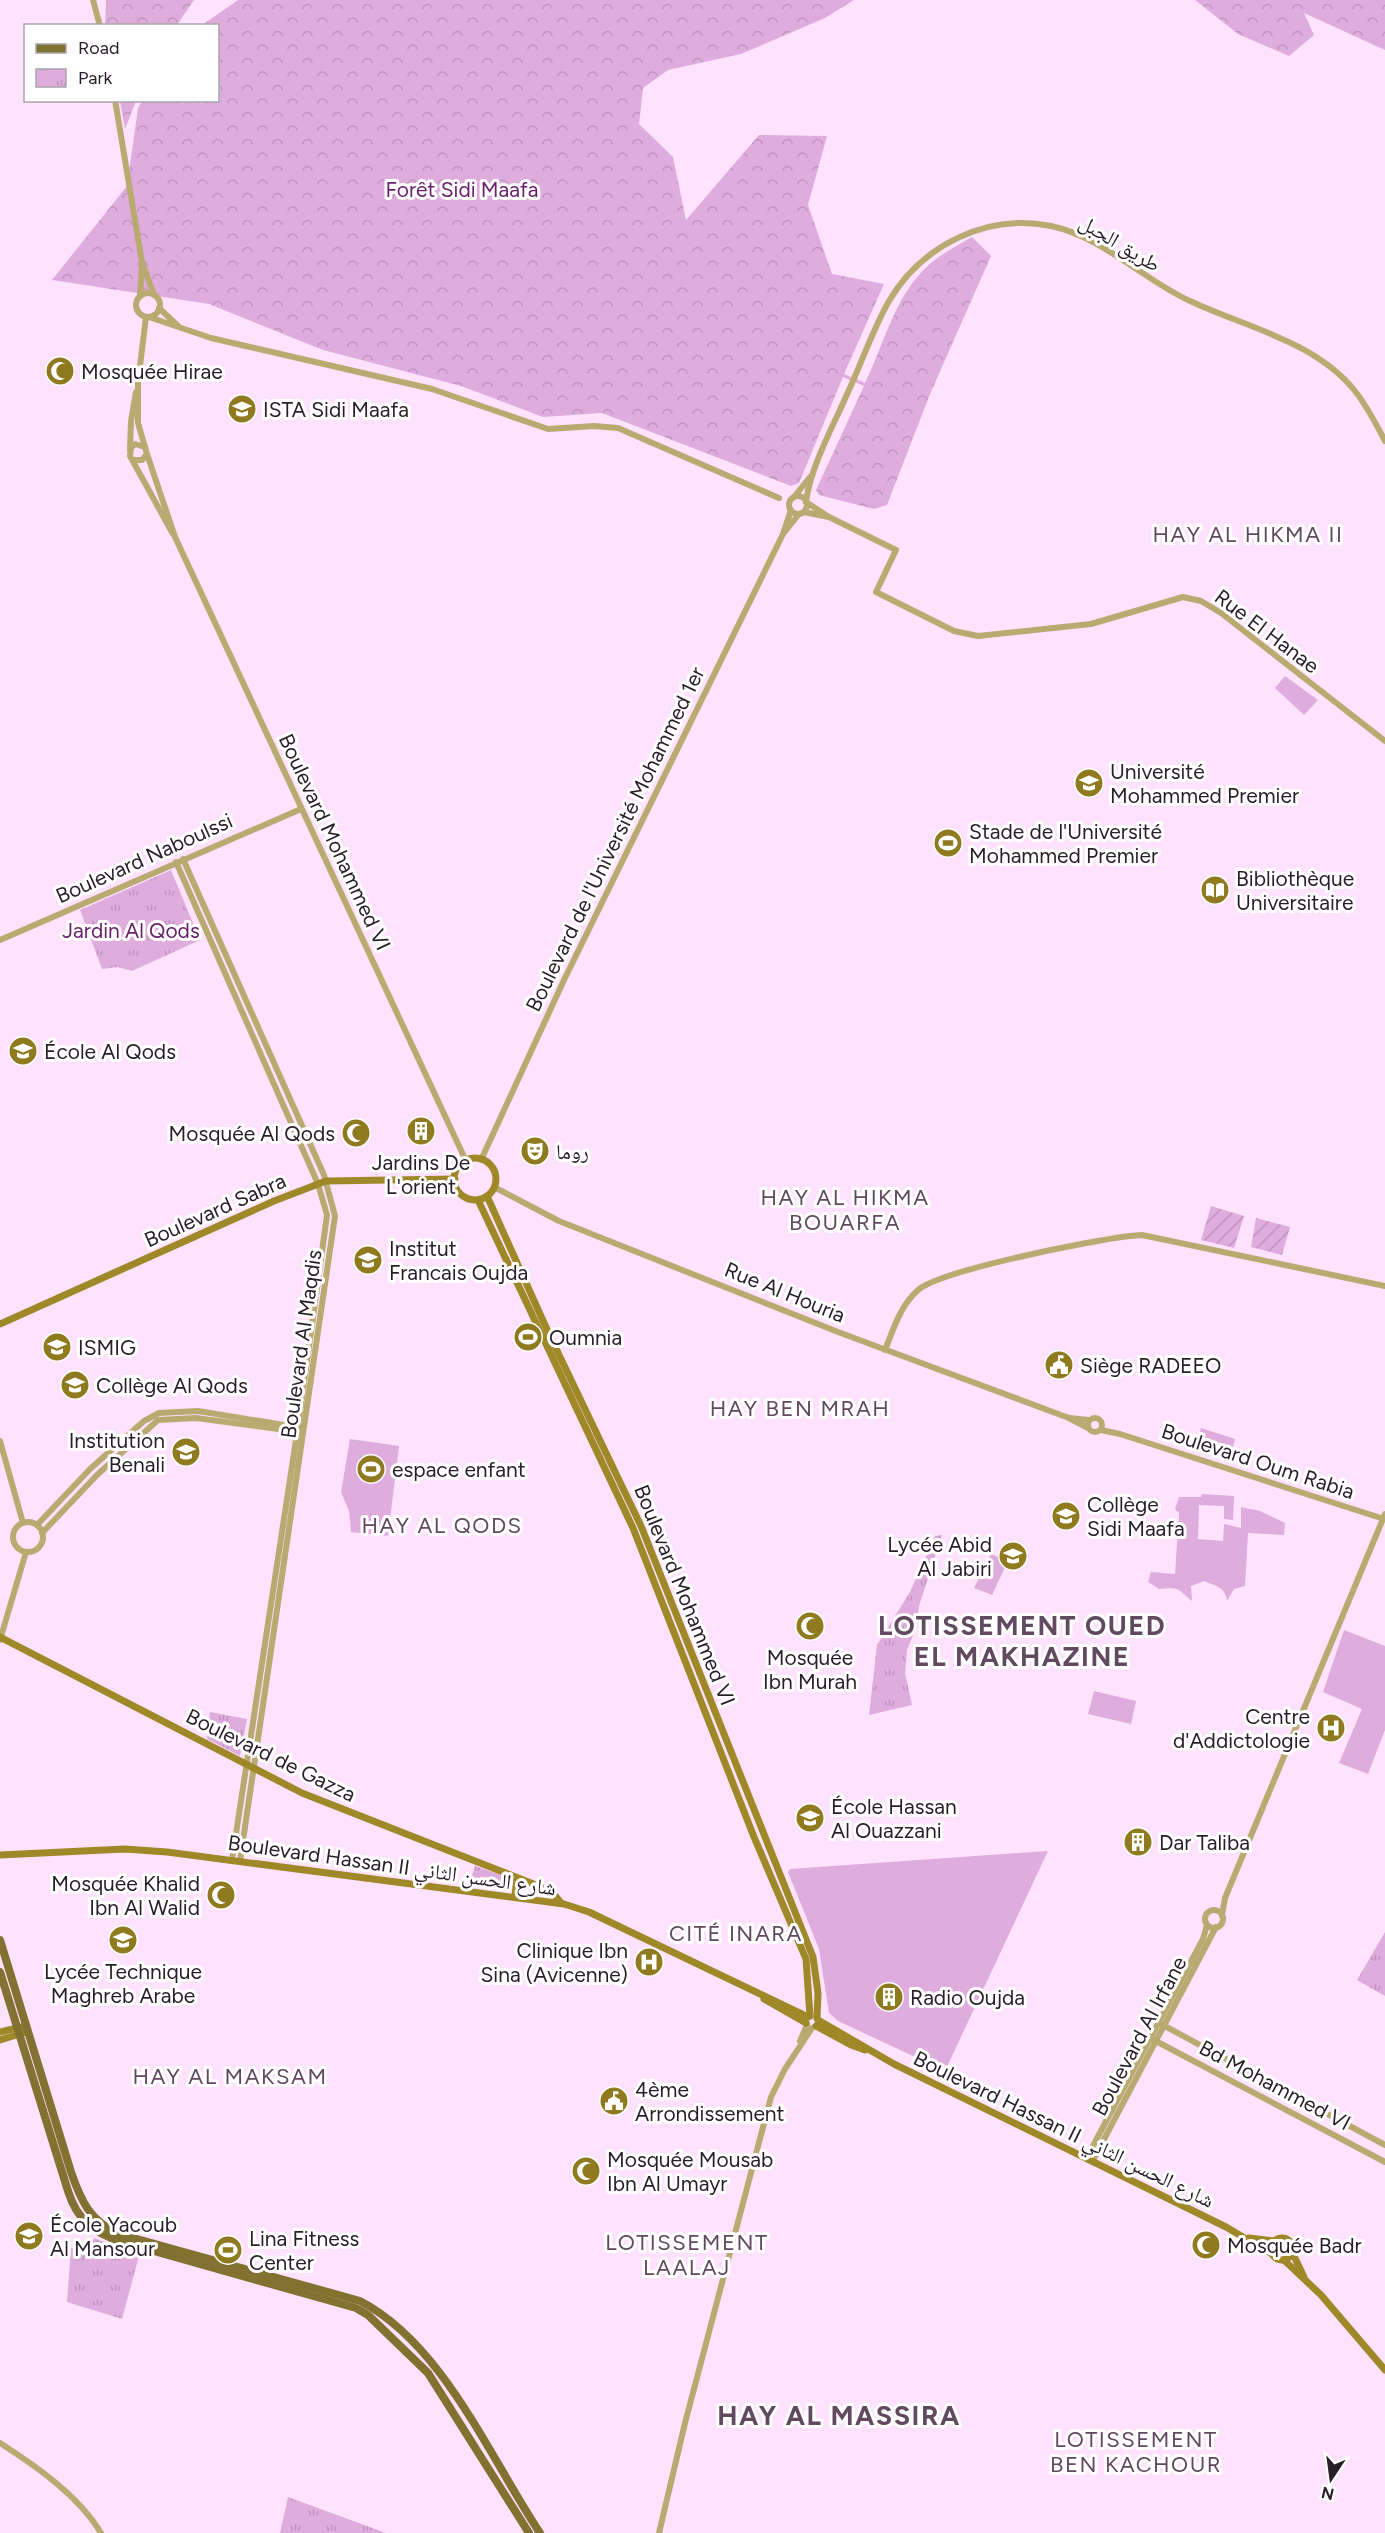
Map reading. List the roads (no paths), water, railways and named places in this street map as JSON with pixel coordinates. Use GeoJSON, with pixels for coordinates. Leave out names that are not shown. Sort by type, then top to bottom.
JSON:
{"type":"FeatureCollection","features":[{"type":"Feature","properties":{"kind":"main road"},"geometry":{"type":"LineString","coordinates":[[481,1160],[493,1170],[494,1187],[487,1196],[478,1200],[463,1196],[456,1187],[455,1179],[458,1169],[465,1161],[481,1160]]}},
{"type":"Feature","properties":{"kind":"main road","name":"Boulevard Sabra"},"geometry":{"type":"LineString","coordinates":[[0,1324],[274,1201],[326,1181],[455,1179]]}},
{"type":"Feature","properties":{"kind":"main road","name":"Boulevard Mohammed VI"},"geometry":{"type":"LineString","coordinates":[[487,1196],[549,1334],[627,1496],[669,1592],[813,1957],[818,1993],[812,2022]]}},
{"type":"Feature","properties":{"kind":"main road","name":"Boulevard Mohammed VI"},"geometry":{"type":"LineString","coordinates":[[478,1200],[633,1528],[765,1863],[806,1959],[812,2022]]}},
{"type":"Feature","properties":{"kind":"main road","name":"Boulevard de Gazza"},"geometry":{"type":"LineString","coordinates":[[0,1638],[318,1800],[518,1878],[553,1893],[561,1904]]}},
{"type":"Feature","properties":{"kind":"main road","name":"Boulevard Hassan II شارع الحسن الثاني"},"geometry":{"type":"LineString","coordinates":[[0,1855],[125,1850],[236,1860],[515,1896],[561,1904],[589,1912],[812,2022],[850,2045],[867,2050],[1246,2238],[1272,2254]]}},
{"type":"Feature","properties":{"kind":"main road"},"geometry":{"type":"LineString","coordinates":[[515,1896],[518,1878]]}},
{"type":"Feature","properties":{"kind":"main road"},"geometry":{"type":"LineString","coordinates":[[0,1940],[22,2030],[68,2191],[83,2222],[102,2235],[122,2242],[356,2308],[368,2315],[428,2373],[529,2533]]}},
{"type":"Feature","properties":{"kind":"main road"},"geometry":{"type":"LineString","coordinates":[[0,1972],[76,2187],[86,2210],[94,2219],[119,2234],[360,2301],[376,2309],[401,2331],[436,2369],[540,2533]]}},
{"type":"Feature","properties":{"kind":"main road"},"geometry":{"type":"LineString","coordinates":[[0,2032],[22,2030]]}},
{"type":"Feature","properties":{"kind":"main road"},"geometry":{"type":"LineString","coordinates":[[0,2040],[22,2030]]}},
{"type":"Feature","properties":{"kind":"main road","name":"Boulevard Hassan II شارع الحسن الثاني"},"geometry":{"type":"LineString","coordinates":[[1246,2238],[1274,2241]]}},
{"type":"Feature","properties":{"kind":"main road"},"geometry":{"type":"LineString","coordinates":[[1293,2253],[1284,2260],[1278,2260],[1272,2254],[1274,2241],[1281,2238],[1289,2240],[1293,2245],[1293,2253],[1304,2277]]}},
{"type":"Feature","properties":{"kind":"main road"},"geometry":{"type":"LineString","coordinates":[[1284,2260],[1304,2277],[1385,2370]]}},
{"type":"Feature","properties":{"kind":"street"},"geometry":{"type":"LineString","coordinates":[[93,0],[99,24]]}},
{"type":"Feature","properties":{"kind":"street"},"geometry":{"type":"LineString","coordinates":[[115,102],[142,262],[154,295],[158,299],[159,308],[156,313],[145,316]]}},
{"type":"Feature","properties":{"kind":"street","name":"طريق الجبل"},"geometry":{"type":"LineString","coordinates":[[813,471],[884,309],[906,276],[935,250],[959,236],[988,227],[1019,223],[1051,226],[1079,235],[1168,290],[1316,357],[1341,375],[1355,390],[1385,441]]}},
{"type":"Feature","properties":{"kind":"street"},"geometry":{"type":"LineString","coordinates":[[142,262],[140,296],[136,305],[145,316],[181,329],[432,389],[548,429],[594,426],[618,428],[780,498],[801,496],[829,517]]}},
{"type":"Feature","properties":{"kind":"street"},"geometry":{"type":"LineString","coordinates":[[140,296],[154,295]]}},
{"type":"Feature","properties":{"kind":"street"},"geometry":{"type":"LineString","coordinates":[[159,308],[181,329]]}},
{"type":"Feature","properties":{"kind":"street"},"geometry":{"type":"LineString","coordinates":[[138,382],[131,422],[130,450],[134,460],[142,460],[147,454],[138,423],[138,382],[145,316]]}},
{"type":"Feature","properties":{"kind":"street"},"geometry":{"type":"LineString","coordinates":[[130,450],[135,444],[145,447]]}},
{"type":"Feature","properties":{"kind":"street","name":"Boulevard Mohammed VI"},"geometry":{"type":"LineString","coordinates":[[147,454],[175,537],[465,1161]]}},
{"type":"Feature","properties":{"kind":"street","name":"Boulevard Mohammed VI"},"geometry":{"type":"LineString","coordinates":[[134,460],[167,527],[175,537]]}},
{"type":"Feature","properties":{"kind":"street"},"geometry":{"type":"LineString","coordinates":[[801,513],[813,471]]}},
{"type":"Feature","properties":{"kind":"street","name":"Boulevard de l'Université Mohammed 1er"},"geometry":{"type":"LineString","coordinates":[[481,1160],[564,980],[783,534],[792,498],[813,471]]}},
{"type":"Feature","properties":{"kind":"street"},"geometry":{"type":"LineString","coordinates":[[780,498],[790,509],[829,517]]}},
{"type":"Feature","properties":{"kind":"street","name":"Boulevard de l'Université Mohammed 1er"},"geometry":{"type":"LineString","coordinates":[[783,534],[801,513]]}},
{"type":"Feature","properties":{"kind":"street","name":"Rue El Hanae"},"geometry":{"type":"LineString","coordinates":[[829,517],[896,550],[876,592],[954,631],[972,636],[1091,624],[1178,598],[1191,597],[1221,613],[1385,741]]}},
{"type":"Feature","properties":{"kind":"street","name":"Boulevard Naboulssi"},"geometry":{"type":"LineString","coordinates":[[0,940],[301,809]]}},
{"type":"Feature","properties":{"kind":"street","name":"Boulevard Al Maqdis"},"geometry":{"type":"LineString","coordinates":[[180,860],[326,1181],[335,1216],[323,1278],[236,1860]]}},
{"type":"Feature","properties":{"kind":"street","name":"Boulevard Al Maqdis"},"geometry":{"type":"LineString","coordinates":[[180,860],[318,1184],[327,1222],[323,1278]]}},
{"type":"Feature","properties":{"kind":"street","name":"Rue Al Houria"},"geometry":{"type":"LineString","coordinates":[[494,1187],[560,1221],[885,1350],[1069,1418],[1093,1433],[1101,1427],[1095,1418],[1089,1420],[1069,1418]]}},
{"type":"Feature","properties":{"kind":"street"},"geometry":{"type":"LineString","coordinates":[[885,1350],[903,1307],[931,1281],[1115,1238],[1142,1235],[1385,1286]]}},
{"type":"Feature","properties":{"kind":"street"},"geometry":{"type":"LineString","coordinates":[[37,1525],[90,1469],[144,1421],[159,1413],[198,1411],[302,1430]]}},
{"type":"Feature","properties":{"kind":"street"},"geometry":{"type":"LineString","coordinates":[[26,1552],[39,1547],[42,1533],[97,1475],[158,1420],[196,1418],[302,1430]]}},
{"type":"Feature","properties":{"kind":"street"},"geometry":{"type":"LineString","coordinates":[[1088,1428],[1089,1420]]}},
{"type":"Feature","properties":{"kind":"street","name":"Boulevard Oum Rabia"},"geometry":{"type":"LineString","coordinates":[[1101,1427],[1384,1517]]}},
{"type":"Feature","properties":{"kind":"street"},"geometry":{"type":"LineString","coordinates":[[0,1441],[23,1523]]}},
{"type":"Feature","properties":{"kind":"street"},"geometry":{"type":"LineString","coordinates":[[1225,1898],[1215,1910],[1206,1914],[1208,1925],[1216,1927],[1222,1921],[1225,1898],[1384,1517]]}},
{"type":"Feature","properties":{"kind":"street"},"geometry":{"type":"LineString","coordinates":[[26,1552],[17,1546],[13,1538],[15,1529],[23,1523],[37,1525],[42,1533]]}},
{"type":"Feature","properties":{"kind":"street"},"geometry":{"type":"LineString","coordinates":[[0,1638],[26,1552]]}},
{"type":"Feature","properties":{"kind":"street"},"geometry":{"type":"LineString","coordinates":[[1215,1910],[1222,1915]]}},
{"type":"Feature","properties":{"kind":"street","name":"Boulevard Al Irfane"},"geometry":{"type":"LineString","coordinates":[[1161,2024],[1205,1936],[1208,1925]]}},
{"type":"Feature","properties":{"kind":"street","name":"Boulevard Al Irfane"},"geometry":{"type":"LineString","coordinates":[[1089,2160],[1161,2024],[1216,1927]]}},
{"type":"Feature","properties":{"kind":"street","name":"Boulevard Mohammed VI"},"geometry":{"type":"LineString","coordinates":[[659,2533],[685,2423],[771,2097],[812,2022]]}},
{"type":"Feature","properties":{"kind":"street","name":"Bd Mohammed VI"},"geometry":{"type":"LineString","coordinates":[[1161,2024],[1385,2145]]}},
{"type":"Feature","properties":{"kind":"street","name":"Bd Mohammed VI"},"geometry":{"type":"LineString","coordinates":[[1153,2039],[1385,2162]]}},
{"type":"Feature","properties":{"kind":"street"},"geometry":{"type":"LineString","coordinates":[[0,2443],[32,2465],[77,2503],[101,2533]]}},
{"type":"Feature","properties":{"kind":"place","name":"Mosquée Hirae"},"geometry":{"type":"Point","coordinates":[60,371]}},
{"type":"Feature","properties":{"kind":"place","name":"ISTA Sidi Maafa"},"geometry":{"type":"Point","coordinates":[242,409]}},
{"type":"Feature","properties":{"kind":"place","name":"Université Mohammed Premier"},"geometry":{"type":"Point","coordinates":[1089,783]}},
{"type":"Feature","properties":{"kind":"place","name":"Stade de l'Université Mohammed Premier"},"geometry":{"type":"Point","coordinates":[948,843]}},
{"type":"Feature","properties":{"kind":"place","name":"Bibliothèque Universitaire"},"geometry":{"type":"Point","coordinates":[1215,890]}},
{"type":"Feature","properties":{"kind":"place","name":"École Al Qods"},"geometry":{"type":"Point","coordinates":[23,1051]}},
{"type":"Feature","properties":{"kind":"place","name":"Jardins De L'orient"},"geometry":{"type":"Point","coordinates":[421,1131]}},
{"type":"Feature","properties":{"kind":"place","name":"Mosquée Al Qods"},"geometry":{"type":"Point","coordinates":[356,1133]}},
{"type":"Feature","properties":{"kind":"place","name":"روما"},"geometry":{"type":"Point","coordinates":[535,1151]}},
{"type":"Feature","properties":{"kind":"place","name":"Institut Francais Oujda"},"geometry":{"type":"Point","coordinates":[368,1260]}},
{"type":"Feature","properties":{"kind":"place","name":"Oumnia"},"geometry":{"type":"Point","coordinates":[528,1337]}},
{"type":"Feature","properties":{"kind":"place","name":"ISMIG"},"geometry":{"type":"Point","coordinates":[57,1347]}},
{"type":"Feature","properties":{"kind":"place","name":"Siège RADEEO"},"geometry":{"type":"Point","coordinates":[1059,1365]}},
{"type":"Feature","properties":{"kind":"place","name":"Collège Al Qods"},"geometry":{"type":"Point","coordinates":[75,1385]}},
{"type":"Feature","properties":{"kind":"place","name":"Institution Benali"},"geometry":{"type":"Point","coordinates":[186,1452]}},
{"type":"Feature","properties":{"kind":"place","name":"espace enfant"},"geometry":{"type":"Point","coordinates":[371,1469]}},
{"type":"Feature","properties":{"kind":"place","name":"Collège Sidi Maafa"},"geometry":{"type":"Point","coordinates":[1066,1516]}},
{"type":"Feature","properties":{"kind":"place","name":"Lycée Abid Al Jabiri"},"geometry":{"type":"Point","coordinates":[1013,1556]}},
{"type":"Feature","properties":{"kind":"place","name":"Mosquée Ibn Murah"},"geometry":{"type":"Point","coordinates":[810,1626]}},
{"type":"Feature","properties":{"kind":"place","name":"Centre d'Addictologie"},"geometry":{"type":"Point","coordinates":[1331,1728]}},
{"type":"Feature","properties":{"kind":"place","name":"École Hassan Al Ouazzani"},"geometry":{"type":"Point","coordinates":[810,1818]}},
{"type":"Feature","properties":{"kind":"place","name":"Dar Taliba"},"geometry":{"type":"Point","coordinates":[1138,1842]}},
{"type":"Feature","properties":{"kind":"place","name":"Mosquée Khalid Ibn Al Walid"},"geometry":{"type":"Point","coordinates":[221,1895]}},
{"type":"Feature","properties":{"kind":"place","name":"Lycée Technique Maghreb Arabe"},"geometry":{"type":"Point","coordinates":[123,1940]}},
{"type":"Feature","properties":{"kind":"place","name":"Clinique Ibn Sina (Avicenne)"},"geometry":{"type":"Point","coordinates":[649,1962]}},
{"type":"Feature","properties":{"kind":"place","name":"Radio Oujda"},"geometry":{"type":"Point","coordinates":[889,1997]}},
{"type":"Feature","properties":{"kind":"place","name":"4ème Arrondissement"},"geometry":{"type":"Point","coordinates":[614,2101]}},
{"type":"Feature","properties":{"kind":"place","name":"Mosquée Mousab Ibn Al Umayr"},"geometry":{"type":"Point","coordinates":[586,2171]}},
{"type":"Feature","properties":{"kind":"place","name":"École Yacoub Al Mansour"},"geometry":{"type":"Point","coordinates":[29,2236]}},
{"type":"Feature","properties":{"kind":"place","name":"Mosquée Badr"},"geometry":{"type":"Point","coordinates":[1206,2245]}},
{"type":"Feature","properties":{"kind":"place","name":"Lina Fitness Center"},"geometry":{"type":"Point","coordinates":[228,2250]}},
{"type":"Feature","properties":{"kind":"district","name":"HAY AL HIKMA II"},"geometry":{"type":"Point","coordinates":[1248,534]}},
{"type":"Feature","properties":{"kind":"district","name":"HAY AL HIKMA BOUARFA"},"geometry":{"type":"Point","coordinates":[845,1210]}},
{"type":"Feature","properties":{"kind":"district","name":"HAY BEN MRAH"},"geometry":{"type":"Point","coordinates":[800,1408]}},
{"type":"Feature","properties":{"kind":"district","name":"HAY AL QODS"},"geometry":{"type":"Point","coordinates":[442,1525]}},
{"type":"Feature","properties":{"kind":"district","name":"LOTISSEMENT OUED EL MAKHAZINE"},"geometry":{"type":"Point","coordinates":[1022,1640]}},
{"type":"Feature","properties":{"kind":"district","name":"CITÉ INARA"},"geometry":{"type":"Point","coordinates":[736,1933]}},
{"type":"Feature","properties":{"kind":"district","name":"HAY AL MAKSAM"},"geometry":{"type":"Point","coordinates":[230,2076]}},
{"type":"Feature","properties":{"kind":"district","name":"LOTISSEMENT LAALAJ"},"geometry":{"type":"Point","coordinates":[687,2254]}},
{"type":"Feature","properties":{"kind":"district","name":"HAY AL MASSIRA"},"geometry":{"type":"Point","coordinates":[839,2415]}},
{"type":"Feature","properties":{"kind":"district","name":"LOTISSEMENT BEN KACHOUR"},"geometry":{"type":"Point","coordinates":[1136,2452]}},
{"type":"Feature","properties":{"kind":"park label","name":"Forêt Sidi Maafa"},"geometry":{"type":"Point","coordinates":[462,189]}},
{"type":"Feature","properties":{"kind":"park label","name":"Jardin Al Qods"},"geometry":{"type":"Point","coordinates":[131,930]}}]}
